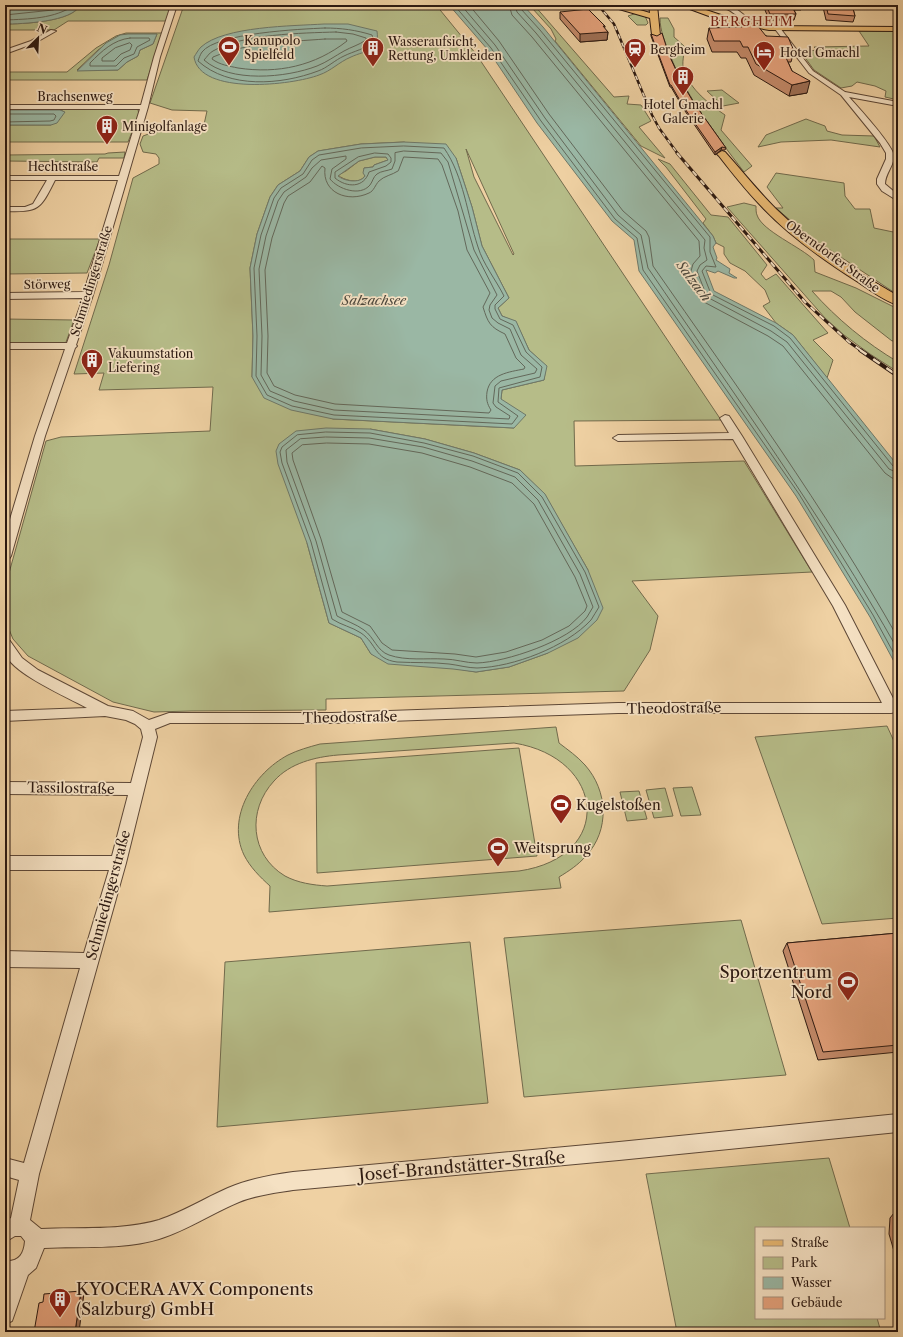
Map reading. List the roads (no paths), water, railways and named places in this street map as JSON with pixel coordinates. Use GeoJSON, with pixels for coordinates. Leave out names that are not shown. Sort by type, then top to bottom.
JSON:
{"type":"FeatureCollection","features":[{"type":"Feature","properties":{"kind":"main road"},"geometry":{"type":"LineString","coordinates":[[615,5],[653,16]]}},
{"type":"Feature","properties":{"kind":"main road"},"geometry":{"type":"LineString","coordinates":[[627,9],[640,9],[648,5]]}},
{"type":"Feature","properties":{"kind":"main road"},"geometry":{"type":"LineString","coordinates":[[652,5],[656,35]]}},
{"type":"Feature","properties":{"kind":"main road"},"geometry":{"type":"LineString","coordinates":[[692,6],[778,29],[898,29]]}},
{"type":"Feature","properties":{"kind":"main road","name":"Oberndorfer Straße"},"geometry":{"type":"LineString","coordinates":[[722,154],[762,201],[803,237],[857,277],[898,301]]}},
{"type":"Feature","properties":{"kind":"street","name":"Schmiedingerstraße"},"geometry":{"type":"LineString","coordinates":[[5,556],[40,436],[72,346],[88,295],[144,107],[158,53],[174,5]]}},
{"type":"Feature","properties":{"kind":"street"},"geometry":{"type":"LineString","coordinates":[[718,5],[729,6],[739,19],[720,10],[717,7],[718,5]]}},
{"type":"Feature","properties":{"kind":"street"},"geometry":{"type":"LineString","coordinates":[[778,29],[789,46],[811,72],[843,94],[894,153],[881,179],[881,184],[898,199]]}},
{"type":"Feature","properties":{"kind":"street"},"geometry":{"type":"LineString","coordinates":[[5,52],[33,42],[53,31]]}},
{"type":"Feature","properties":{"kind":"street"},"geometry":{"type":"LineString","coordinates":[[12,41],[33,42]]}},
{"type":"Feature","properties":{"kind":"street"},"geometry":{"type":"LineString","coordinates":[[843,94],[898,104]]}},
{"type":"Feature","properties":{"kind":"street","name":"Brachsenweg"},"geometry":{"type":"LineString","coordinates":[[5,107],[144,107]]}},
{"type":"Feature","properties":{"kind":"street","name":"Hechtstraße"},"geometry":{"type":"LineString","coordinates":[[5,178],[122,178]]}},
{"type":"Feature","properties":{"kind":"street"},"geometry":{"type":"LineString","coordinates":[[5,210],[29,210],[38,206],[52,178]]}},
{"type":"Feature","properties":{"kind":"street","name":"Störweg"},"geometry":{"type":"LineString","coordinates":[[5,296],[88,295]]}},
{"type":"Feature","properties":{"kind":"street"},"geometry":{"type":"LineString","coordinates":[[5,346],[72,346]]}},
{"type":"Feature","properties":{"kind":"street","name":"Theodostraße"},"geometry":{"type":"LineString","coordinates":[[147,726],[169,718],[332,718],[649,708],[891,708],[839,604],[725,418]]}},
{"type":"Feature","properties":{"kind":"street"},"geometry":{"type":"LineString","coordinates":[[618,438],[737,436]]}},
{"type":"Feature","properties":{"kind":"street"},"geometry":{"type":"LineString","coordinates":[[5,644],[17,661],[33,673],[105,711]]}},
{"type":"Feature","properties":{"kind":"street"},"geometry":{"type":"LineString","coordinates":[[5,716],[105,711],[128,715],[140,720],[147,726]]}},
{"type":"Feature","properties":{"kind":"street","name":"Schmiedingerstraße"},"geometry":{"type":"LineString","coordinates":[[12,1229],[30,1174],[118,863],[150,737],[147,726]]}},
{"type":"Feature","properties":{"kind":"street","name":"Tassilostraße"},"geometry":{"type":"LineString","coordinates":[[5,788],[137,789]]}},
{"type":"Feature","properties":{"kind":"street"},"geometry":{"type":"LineString","coordinates":[[5,863],[118,863]]}},
{"type":"Feature","properties":{"kind":"street"},"geometry":{"type":"LineString","coordinates":[[5,959],[90,961]]}},
{"type":"Feature","properties":{"kind":"street","name":"Josef-Brandstätter-Straße"},"geometry":{"type":"LineString","coordinates":[[35,1239],[60,1237],[123,1237],[157,1230],[194,1216],[234,1195],[263,1185],[898,1123]]}},
{"type":"Feature","properties":{"kind":"street"},"geometry":{"type":"LineString","coordinates":[[5,1167],[30,1174]]}},
{"type":"Feature","properties":{"kind":"street"},"geometry":{"type":"LineString","coordinates":[[5,1314],[12,1270],[31,1259],[36,1246],[34,1234],[30,1230],[12,1229]]}},
{"type":"Feature","properties":{"kind":"water"},"geometry":{"type":"Polygon","coordinates":[[[5,5],[80,5],[75,11],[68,15],[46,21],[5,24],[5,5]]]}},
{"type":"Feature","properties":{"kind":"water","name":"Salzach"},"geometry":{"type":"Polygon","coordinates":[[[449,5],[523,5],[543,27],[713,236],[716,243],[713,247],[717,258],[716,260],[730,269],[729,273],[737,278],[718,271],[715,273],[706,270],[714,291],[776,323],[793,335],[898,466],[898,669],[870,617],[796,496],[639,271],[634,240],[612,221],[537,123],[488,50],[449,5]]]}},
{"type":"Feature","properties":{"kind":"water"},"geometry":{"type":"Polygon","coordinates":[[[348,24],[377,31],[376,43],[371,49],[347,59],[319,75],[306,79],[270,84],[229,82],[212,78],[200,69],[194,57],[201,47],[212,40],[226,35],[260,28],[348,24]]]}},
{"type":"Feature","properties":{"kind":"water"},"geometry":{"type":"Polygon","coordinates":[[[157,34],[153,44],[140,50],[138,56],[127,62],[118,70],[77,71],[106,43],[120,35],[157,34]]]}},
{"type":"Feature","properties":{"kind":"water"},"geometry":{"type":"Polygon","coordinates":[[[5,110],[60,110],[65,112],[57,123],[51,125],[5,125],[5,110]]]}},
{"type":"Feature","properties":{"kind":"water","name":"Salzachsee"},"geometry":{"type":"Polygon","coordinates":[[[404,142],[446,144],[456,158],[472,207],[482,246],[509,298],[498,308],[502,316],[516,321],[529,350],[547,366],[544,380],[502,390],[501,399],[526,415],[514,428],[333,419],[291,410],[264,398],[252,377],[253,336],[250,268],[257,234],[270,197],[278,185],[300,171],[309,157],[318,151],[361,144],[404,142]],[[375,157],[359,161],[338,176],[352,181],[363,179],[365,176],[363,173],[364,168],[373,167],[374,165],[388,160],[386,157],[375,157]]]}},
{"type":"Feature","properties":{"kind":"water"},"geometry":{"type":"Polygon","coordinates":[[[326,428],[370,429],[425,439],[474,453],[520,470],[545,494],[588,570],[603,608],[597,620],[578,638],[548,653],[509,667],[476,672],[388,664],[371,654],[361,638],[329,623],[307,543],[278,464],[276,451],[279,444],[296,431],[326,428]]]}},
{"type":"Feature","properties":{"kind":"railway"},"geometry":{"type":"LineString","coordinates":[[598,5],[614,24],[652,115],[659,128],[678,154]]}},
{"type":"Feature","properties":{"kind":"railway"},"geometry":{"type":"LineString","coordinates":[[677,153],[805,302],[849,342],[862,351]]}},
{"type":"Feature","properties":{"kind":"railway"},"geometry":{"type":"LineString","coordinates":[[860,350],[898,376]]}},
{"type":"Feature","properties":{"kind":"place","name":"Kanupolo Spielfeld"},"geometry":{"type":"Point","coordinates":[229,66]}},
{"type":"Feature","properties":{"kind":"place","name":"Wasseraufsicht, Rettung, Umkleiden"},"geometry":{"type":"Point","coordinates":[373,68]}},
{"type":"Feature","properties":{"kind":"place","name":"Bergheim"},"geometry":{"type":"Point","coordinates":[635,68]}},
{"type":"Feature","properties":{"kind":"place","name":"Hotel Gmachl"},"geometry":{"type":"Point","coordinates":[764,72]}},
{"type":"Feature","properties":{"kind":"place","name":"Hotel Gmachl Galerie"},"geometry":{"type":"Point","coordinates":[683,96]}},
{"type":"Feature","properties":{"kind":"place","name":"Minigolfanlage"},"geometry":{"type":"Point","coordinates":[107,146]}},
{"type":"Feature","properties":{"kind":"place","name":"Vakuumstation Liefering"},"geometry":{"type":"Point","coordinates":[92,380]}},
{"type":"Feature","properties":{"kind":"place","name":"Kugelstoßen"},"geometry":{"type":"Point","coordinates":[561,824]}},
{"type":"Feature","properties":{"kind":"place","name":"Weitsprung"},"geometry":{"type":"Point","coordinates":[498,868]}},
{"type":"Feature","properties":{"kind":"place","name":"Sportzentrum Nord"},"geometry":{"type":"Point","coordinates":[848,1002]}},
{"type":"Feature","properties":{"kind":"place","name":"KYOCERA AVX Components (Salzburg) GmbH"},"geometry":{"type":"Point","coordinates":[60,1318]}},
{"type":"Feature","properties":{"kind":"district","name":"BERGHEIM"},"geometry":{"type":"Point","coordinates":[752,21]}}]}
